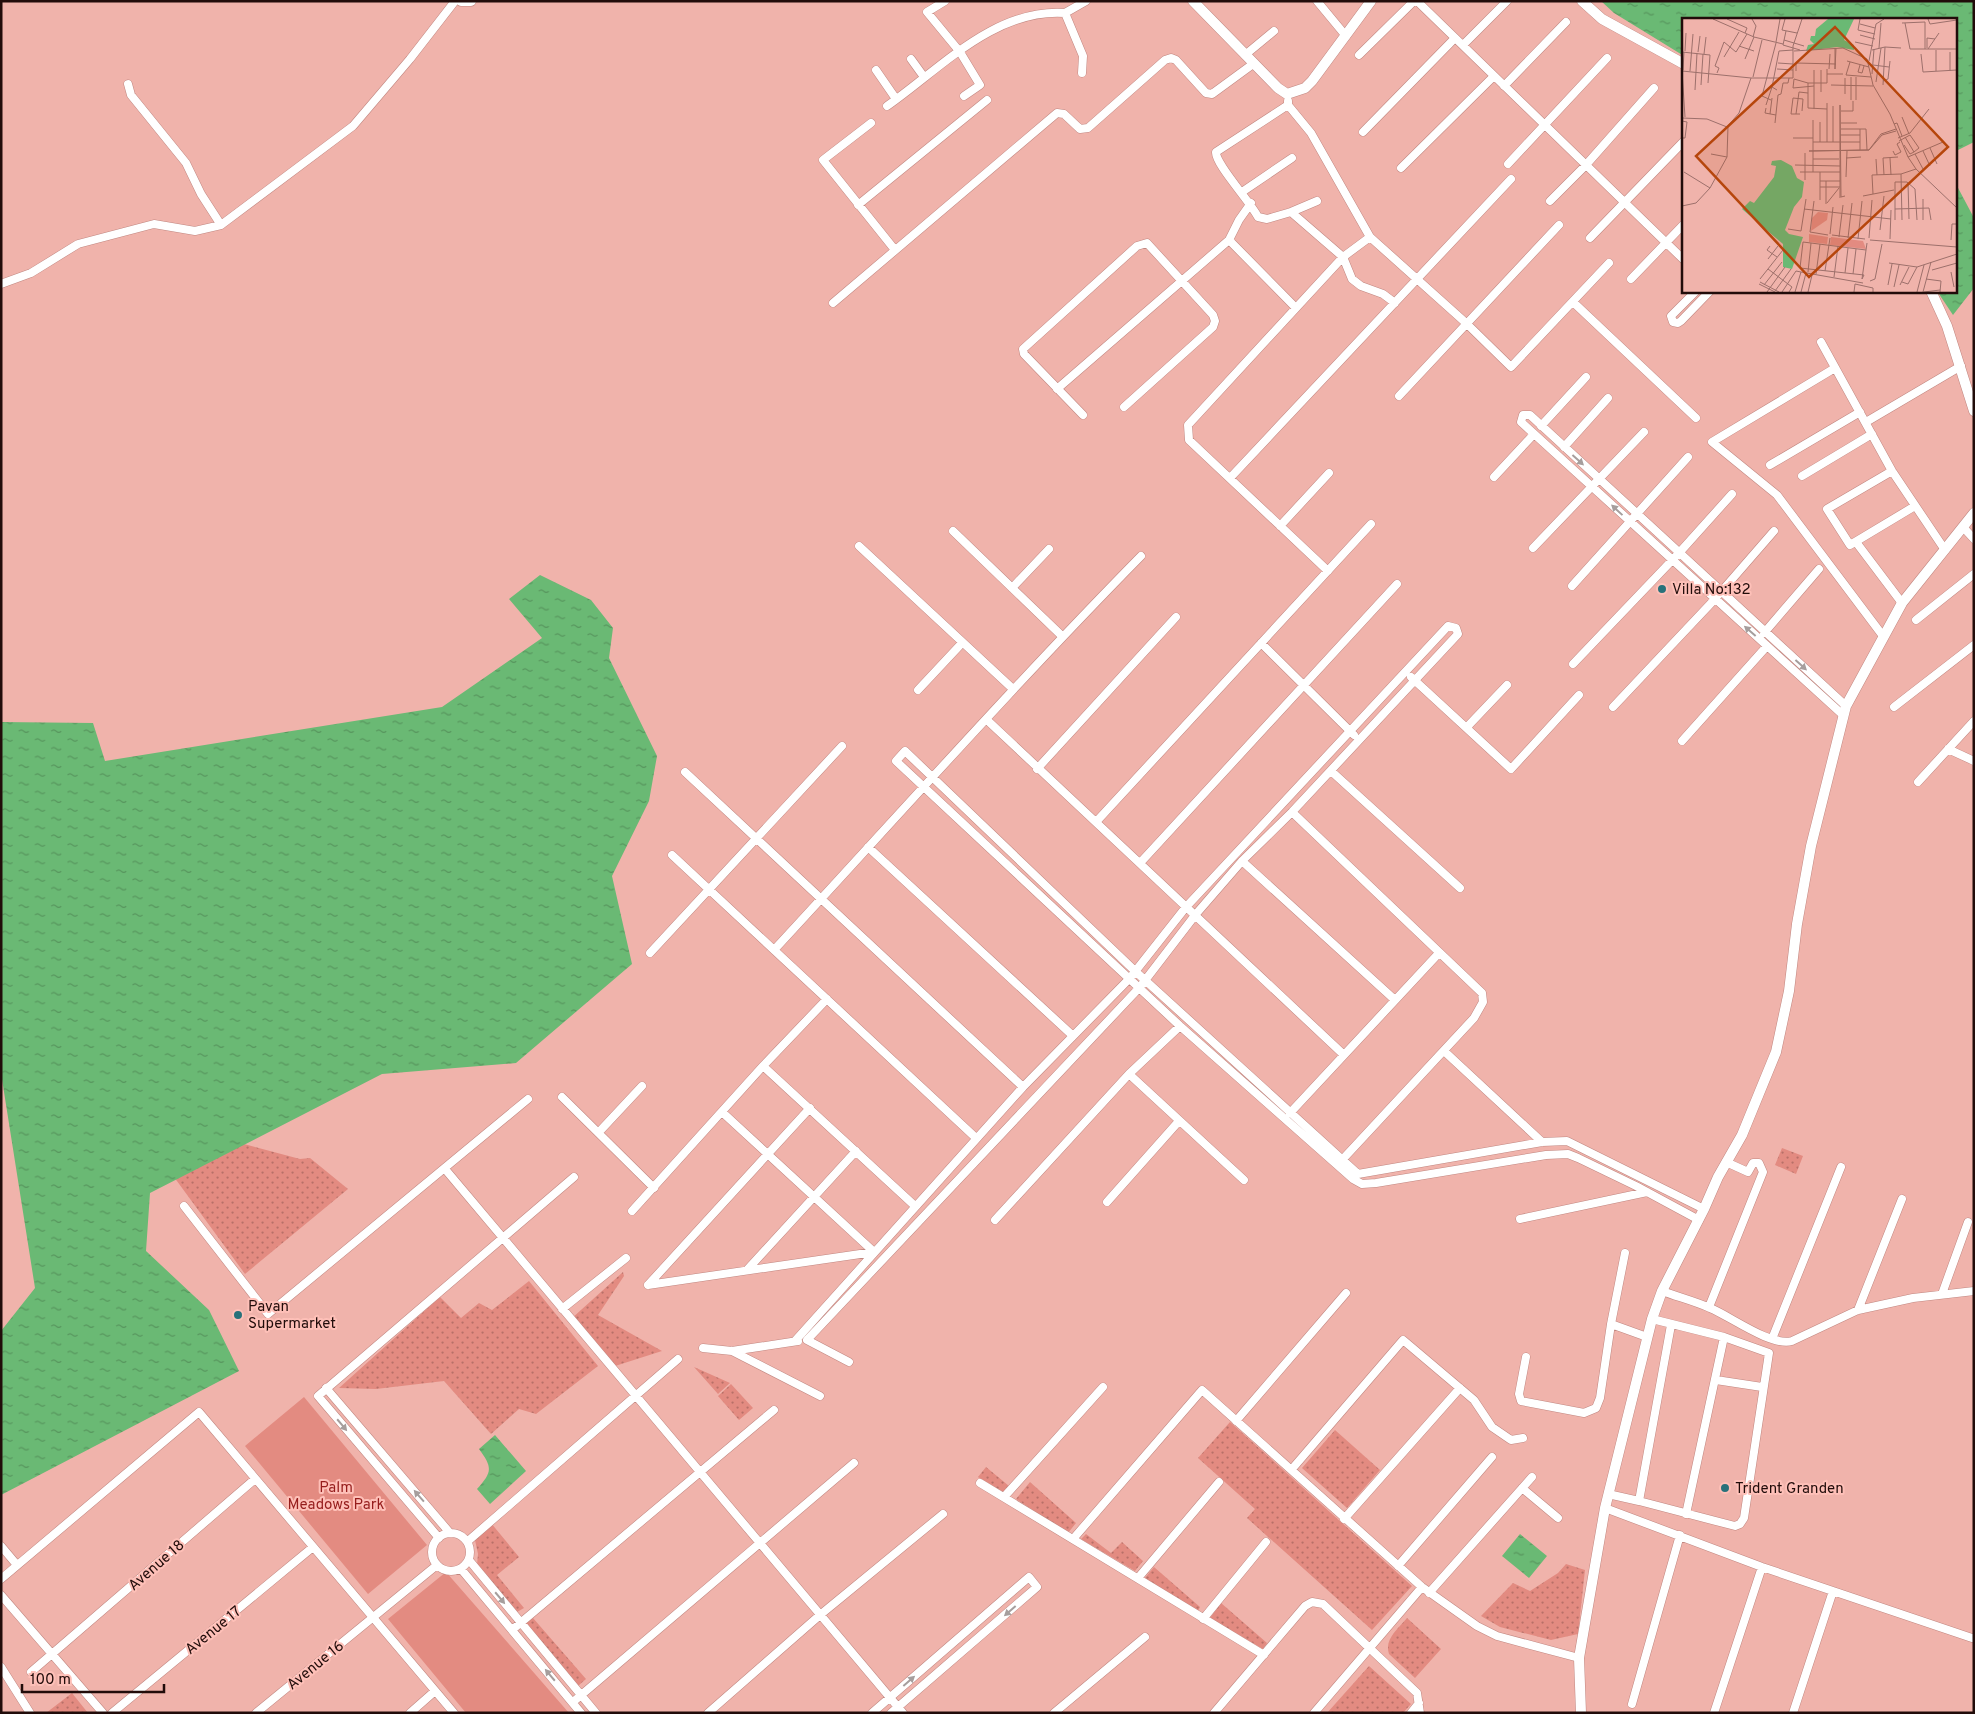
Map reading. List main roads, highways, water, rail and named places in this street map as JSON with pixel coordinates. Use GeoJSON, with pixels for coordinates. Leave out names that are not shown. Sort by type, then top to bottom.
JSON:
{"type":"FeatureCollection","features":[{"type":"Feature","properties":{"kind":"main road"},"geometry":{"type":"LineString","coordinates":[[461,1],[471,1]]}},
{"type":"Feature","properties":{"kind":"main road"},"geometry":{"type":"LineString","coordinates":[[1193,1],[1253,64],[1287,94],[1304,88],[1346,36],[1371,1]]}},
{"type":"Feature","properties":{"kind":"main road"},"geometry":{"type":"LineString","coordinates":[[1582,1],[1602,18],[1682,63]]}},
{"type":"Feature","properties":{"kind":"main road"},"geometry":{"type":"LineString","coordinates":[[1931,292],[1947,326],[1974,410]]}},
{"type":"Feature","properties":{"kind":"main road"},"geometry":{"type":"LineString","coordinates":[[1581,1713],[1579,1658],[1605,1508],[1647,1337],[1662,1292],[1748,1120],[1776,1052],[1789,991],[1797,924],[1812,846],[1845,710],[1902,603],[1974,513]]}},
{"type":"Feature","properties":{"kind":"water"},"geometry":{"type":"Polygon","coordinates":[[[1601,1],[1974,1],[1974,142],[1958,150],[1958,18],[1682,18],[1682,55],[1614,13],[1601,1]]]}},
{"type":"Feature","properties":{"kind":"water"},"geometry":{"type":"Polygon","coordinates":[[[1958,188],[1974,218],[1974,288],[1953,315],[1938,292],[1958,292],[1958,188]]]}},
{"type":"Feature","properties":{"kind":"water"},"geometry":{"type":"Polygon","coordinates":[[[540,575],[591,600],[613,628],[609,658],[657,756],[649,801],[612,876],[632,964],[516,1063],[382,1074],[150,1193],[146,1251],[209,1310],[239,1371],[1,1495],[1,1331],[35,1288],[1,1073],[1,722],[93,723],[105,761],[442,707],[542,638],[509,599],[540,575]]]}},
{"type":"Feature","properties":{"kind":"water"},"geometry":{"type":"Polygon","coordinates":[[[495,1435],[526,1471],[490,1504],[477,1489],[486,1478],[489,1470],[487,1461],[479,1449],[495,1435]]]}},
{"type":"Feature","properties":{"kind":"water"},"geometry":{"type":"Polygon","coordinates":[[[1520,1534],[1547,1556],[1529,1578],[1502,1556],[1520,1534]]]}},
{"type":"Feature","properties":{"kind":"place","name":"Villa No:132"},"geometry":{"type":"Point","coordinates":[1662,589]}},
{"type":"Feature","properties":{"kind":"place","name":"Pavan Supermarket"},"geometry":{"type":"Point","coordinates":[238,1315]}},
{"type":"Feature","properties":{"kind":"place","name":"Trident Granden"},"geometry":{"type":"Point","coordinates":[1725,1488]}},
{"type":"Feature","properties":{"kind":"park label","name":"Palm Meadows Park"},"geometry":{"type":"Point","coordinates":[336,1496]}}]}
